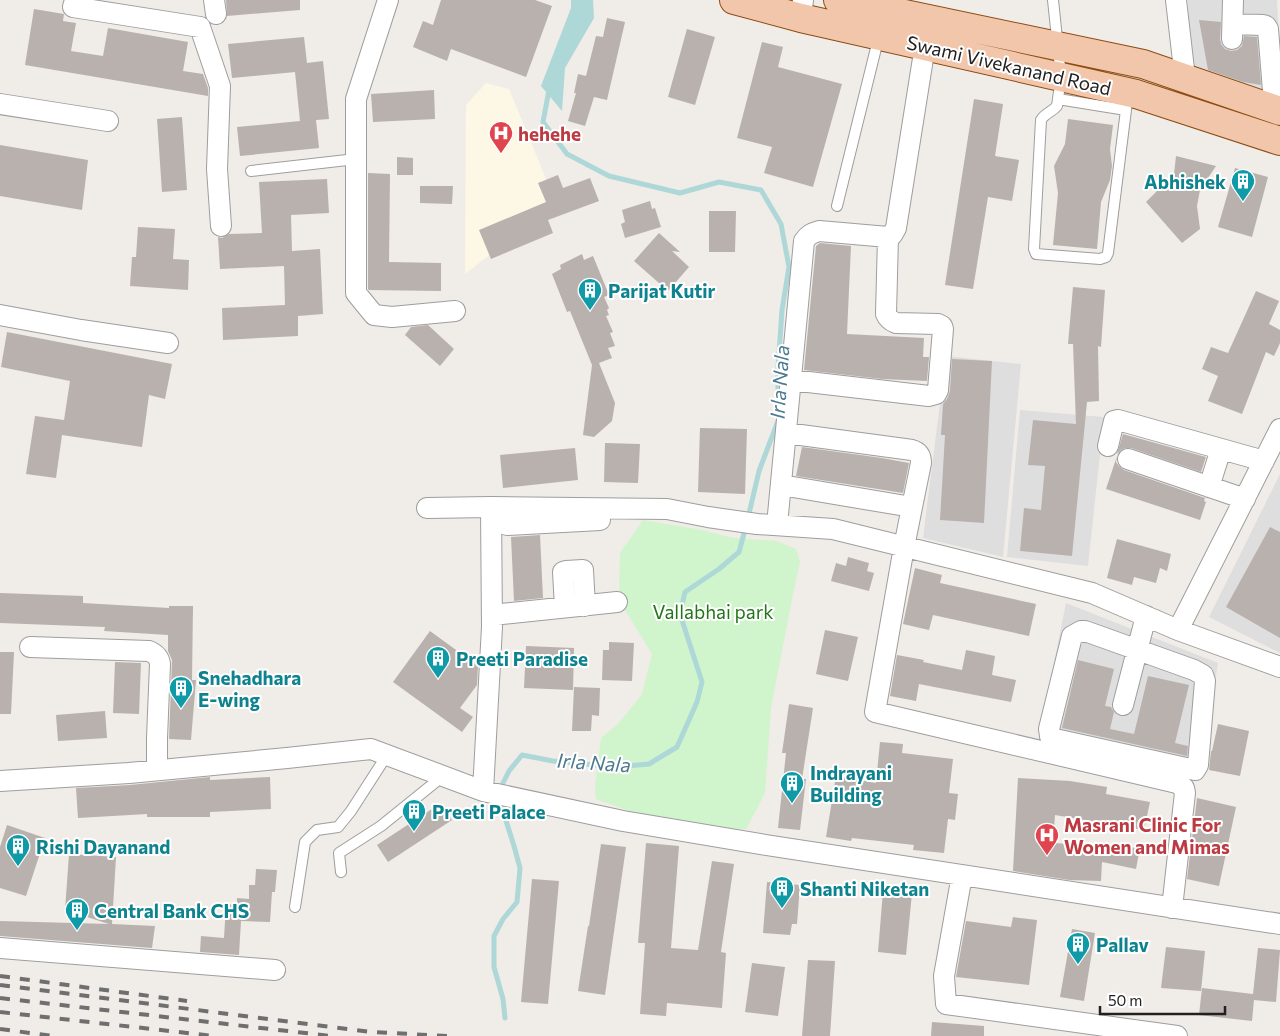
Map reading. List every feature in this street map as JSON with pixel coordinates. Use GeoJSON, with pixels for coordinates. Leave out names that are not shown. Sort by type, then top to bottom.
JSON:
{"type":"FeatureCollection","features":[{"type":"Feature","properties":{"kind":"main road","name":"Swami Vivekanand Road"},"geometry":{"type":"LineString","coordinates":[[734,0],[802,9],[879,35],[925,46],[1059,88],[1127,101],[1280,141]]}},
{"type":"Feature","properties":{"kind":"main road","name":"Swami Vivekanand Road"},"geometry":{"type":"LineString","coordinates":[[838,0],[1143,64],[1276,110]]}},
{"type":"Feature","properties":{"kind":"street"},"geometry":{"type":"LineString","coordinates":[[75,0],[74,7],[200,27],[220,86],[217,169],[221,226]]}},
{"type":"Feature","properties":{"kind":"street"},"geometry":{"type":"LineString","coordinates":[[388,0],[356,99],[356,293],[374,315],[392,317],[455,311]]}},
{"type":"Feature","properties":{"kind":"street"},"geometry":{"type":"LineString","coordinates":[[1183,0],[1176,0],[1185,78]]}},
{"type":"Feature","properties":{"kind":"street"},"geometry":{"type":"LineString","coordinates":[[1233,0],[1232,32],[1263,25],[1268,29],[1276,110]]}},
{"type":"Feature","properties":{"kind":"street"},"geometry":{"type":"LineString","coordinates":[[767,525],[781,485],[804,241],[811,233],[819,231],[892,235],[896,228],[925,46]]}},
{"type":"Feature","properties":{"kind":"street"},"geometry":{"type":"LineString","coordinates":[[0,104],[108,121]]}},
{"type":"Feature","properties":{"kind":"street"},"geometry":{"type":"LineString","coordinates":[[791,380],[929,396],[936,394],[938,390],[943,329],[938,324],[896,323],[888,318],[886,314],[888,236]]}},
{"type":"Feature","properties":{"kind":"street"},"geometry":{"type":"LineString","coordinates":[[0,315],[168,343]]}},
{"type":"Feature","properties":{"kind":"street"},"geometry":{"type":"LineString","coordinates":[[1108,446],[1114,421],[1118,420],[1264,461]]}},
{"type":"Feature","properties":{"kind":"street"},"geometry":{"type":"LineString","coordinates":[[1178,630],[1280,429]]}},
{"type":"Feature","properties":{"kind":"street"},"geometry":{"type":"LineString","coordinates":[[786,433],[916,452],[921,458],[875,712],[1161,771],[1195,770],[1198,765],[1205,681],[1203,675],[1194,670],[1086,631],[1078,632],[1072,636],[1049,733],[1055,739],[1105,758]]}},
{"type":"Feature","properties":{"kind":"street"},"geometry":{"type":"LineString","coordinates":[[1209,487],[1221,449]]}},
{"type":"Feature","properties":{"kind":"street"},"geometry":{"type":"LineString","coordinates":[[1128,459],[1244,499]]}},
{"type":"Feature","properties":{"kind":"street"},"geometry":{"type":"LineString","coordinates":[[781,485],[912,507]]}},
{"type":"Feature","properties":{"kind":"street"},"geometry":{"type":"LineString","coordinates":[[483,791],[492,615],[490,507]]}},
{"type":"Feature","properties":{"kind":"street"},"geometry":{"type":"LineString","coordinates":[[427,508],[490,507],[519,519],[667,509],[767,525],[833,529],[1092,593],[1178,630],[1280,667]]}},
{"type":"Feature","properties":{"kind":"street"},"geometry":{"type":"LineString","coordinates":[[565,607],[563,572],[566,570],[583,570],[585,606]]}},
{"type":"Feature","properties":{"kind":"street"},"geometry":{"type":"LineString","coordinates":[[492,615],[618,602]]}},
{"type":"Feature","properties":{"kind":"street"},"geometry":{"type":"LineString","coordinates":[[1124,705],[1146,616]]}},
{"type":"Feature","properties":{"kind":"street"},"geometry":{"type":"LineString","coordinates":[[1194,670],[1201,638]]}},
{"type":"Feature","properties":{"kind":"street"},"geometry":{"type":"LineString","coordinates":[[30,648],[149,651],[156,655],[159,658],[160,664],[157,738],[158,770]]}},
{"type":"Feature","properties":{"kind":"street"},"geometry":{"type":"LineString","coordinates":[[0,782],[158,770],[371,749],[483,791],[623,820],[766,845],[1280,924]]}},
{"type":"Feature","properties":{"kind":"street"},"geometry":{"type":"LineString","coordinates":[[1161,771],[1184,788],[1185,793],[1172,908]]}},
{"type":"Feature","properties":{"kind":"street"},"geometry":{"type":"LineString","coordinates":[[962,875],[944,976],[946,1004],[1177,1036]]}},
{"type":"Feature","properties":{"kind":"street"},"geometry":{"type":"LineString","coordinates":[[0,948],[275,970]]}},
{"type":"Feature","properties":{"kind":"lane"},"geometry":{"type":"LineString","coordinates":[[1053,0],[1058,46],[1059,88],[1057,106],[1041,120],[1034,249],[1036,254],[1100,259],[1106,257],[1127,101]]}},
{"type":"Feature","properties":{"kind":"lane"},"geometry":{"type":"LineString","coordinates":[[837,206],[879,35]]}},
{"type":"Feature","properties":{"kind":"lane"},"geometry":{"type":"LineString","coordinates":[[251,171],[356,159]]}},
{"type":"Feature","properties":{"kind":"lane"},"geometry":{"type":"LineString","coordinates":[[296,907],[305,842],[317,830],[338,827],[351,811],[387,755]]}},
{"type":"Feature","properties":{"kind":"lane"},"geometry":{"type":"LineString","coordinates":[[341,872],[339,853],[381,826],[443,776]]}},
{"type":"Feature","properties":{"kind":"shaded area"},"geometry":{"type":"Polygon","coordinates":[[[1188,0],[1277,0],[1280,102],[1192,76],[1188,0]]]}},
{"type":"Feature","properties":{"kind":"shaded area","name":"hehehe"},"geometry":{"type":"Polygon","coordinates":[[[486,83],[509,89],[556,203],[465,274],[466,105],[486,83]]]}},
{"type":"Feature","properties":{"kind":"shaded area"},"geometry":{"type":"Polygon","coordinates":[[[946,356],[1021,364],[1003,557],[923,538],[946,356]]]}},
{"type":"Feature","properties":{"kind":"shaded area"},"geometry":{"type":"Polygon","coordinates":[[[1020,410],[1104,417],[1088,566],[1007,557],[1020,410]]]}},
{"type":"Feature","properties":{"kind":"shaded area"},"geometry":{"type":"Polygon","coordinates":[[[1280,474],[1280,653],[1209,617],[1280,474]]]}},
{"type":"Feature","properties":{"kind":"shaded area"},"geometry":{"type":"Polygon","coordinates":[[[1066,603],[1218,663],[1199,779],[1038,743],[1066,603]]]}},
{"type":"Feature","properties":{"kind":"green space","name":"Vallabhai park"},"geometry":{"type":"Polygon","coordinates":[[[643,520],[702,530],[734,538],[776,541],[796,549],[800,562],[771,708],[765,793],[746,829],[708,828],[649,818],[596,799],[595,787],[601,738],[619,723],[642,694],[652,654],[619,600],[620,553],[643,520]]]}},
{"type":"Feature","properties":{"kind":"water"},"geometry":{"type":"Polygon","coordinates":[[[571,0],[593,0],[594,18],[565,68],[562,111],[541,86],[571,8],[571,0]]]}},
{"type":"Feature","properties":{"kind":"building"},"geometry":{"type":"Polygon","coordinates":[[[226,0],[300,0],[300,10],[227,16],[226,0]]]}},
{"type":"Feature","properties":{"kind":"building"},"geometry":{"type":"Polygon","coordinates":[[[441,0],[535,0],[552,6],[526,77],[451,49],[447,61],[413,47],[423,21],[433,25],[441,0]]]}},
{"type":"Feature","properties":{"kind":"building"},"geometry":{"type":"Polygon","coordinates":[[[34,9],[64,14],[63,21],[76,23],[71,51],[103,56],[108,28],[188,42],[183,71],[203,74],[208,88],[208,96],[25,65],[34,9]]]}},
{"type":"Feature","properties":{"kind":"building"},"geometry":{"type":"Polygon","coordinates":[[[607,18],[625,22],[607,100],[594,97],[585,126],[568,121],[576,93],[574,93],[578,74],[586,76],[596,36],[603,37],[607,18]]]}},
{"type":"Feature","properties":{"kind":"building"},"geometry":{"type":"Polygon","coordinates":[[[1199,20],[1221,22],[1221,44],[1225,49],[1231,51],[1237,50],[1242,46],[1244,36],[1257,37],[1261,85],[1243,82],[1208,70],[1199,20]]]}},
{"type":"Feature","properties":{"kind":"building"},"geometry":{"type":"Polygon","coordinates":[[[687,29],[715,37],[695,105],[668,97],[687,29]]]}},
{"type":"Feature","properties":{"kind":"building"},"geometry":{"type":"Polygon","coordinates":[[[304,37],[307,63],[323,61],[329,119],[316,120],[319,148],[240,156],[237,127],[300,121],[295,72],[232,78],[228,44],[304,37]]]}},
{"type":"Feature","properties":{"kind":"building"},"geometry":{"type":"Polygon","coordinates":[[[762,42],[783,47],[778,67],[842,84],[813,187],[764,173],[772,147],[737,138],[762,42]]]}},
{"type":"Feature","properties":{"kind":"building"},"geometry":{"type":"Polygon","coordinates":[[[434,90],[435,119],[373,122],[371,94],[434,90]]]}},
{"type":"Feature","properties":{"kind":"building"},"geometry":{"type":"Polygon","coordinates":[[[974,99],[1003,104],[995,156],[1019,160],[1012,201],[988,197],[973,289],[945,285],[974,99]]]}},
{"type":"Feature","properties":{"kind":"building"},"geometry":{"type":"Polygon","coordinates":[[[182,117],[187,190],[162,192],[157,119],[182,117]]]}},
{"type":"Feature","properties":{"kind":"building"},"geometry":{"type":"Polygon","coordinates":[[[1068,119],[1113,125],[1110,149],[1112,166],[1110,180],[1101,202],[1097,249],[1053,245],[1058,193],[1054,166],[1065,144],[1068,119]]]}},
{"type":"Feature","properties":{"kind":"building"},"geometry":{"type":"Polygon","coordinates":[[[0,145],[88,160],[82,210],[0,196],[0,145]]]}},
{"type":"Feature","properties":{"kind":"building"},"geometry":{"type":"Polygon","coordinates":[[[1176,156],[1216,166],[1200,190],[1197,206],[1200,229],[1182,243],[1146,202],[1174,174],[1176,156]]]}},
{"type":"Feature","properties":{"kind":"building"},"geometry":{"type":"Polygon","coordinates":[[[397,157],[413,158],[413,175],[397,175],[397,157]]]}},
{"type":"Feature","properties":{"kind":"building","name":"Abhishek"},"geometry":{"type":"Polygon","coordinates":[[[1235,168],[1268,177],[1252,237],[1218,227],[1235,168]]]}},
{"type":"Feature","properties":{"kind":"building"},"geometry":{"type":"Polygon","coordinates":[[[368,173],[390,174],[389,262],[441,263],[441,291],[368,289],[368,173]]]}},
{"type":"Feature","properties":{"kind":"building"},"geometry":{"type":"Polygon","coordinates":[[[558,175],[563,188],[590,178],[599,201],[548,220],[553,233],[491,259],[479,230],[546,202],[538,183],[558,175]]]}},
{"type":"Feature","properties":{"kind":"building"},"geometry":{"type":"Polygon","coordinates":[[[327,179],[329,213],[291,215],[292,251],[320,249],[323,314],[298,316],[298,336],[223,340],[222,308],[285,305],[284,266],[220,269],[218,237],[222,238],[229,234],[262,233],[259,182],[327,179]]]}},
{"type":"Feature","properties":{"kind":"building"},"geometry":{"type":"Polygon","coordinates":[[[420,186],[453,186],[452,204],[420,203],[420,186]]]}},
{"type":"Feature","properties":{"kind":"building"},"geometry":{"type":"Polygon","coordinates":[[[650,201],[652,209],[655,208],[661,227],[625,238],[621,224],[625,222],[622,210],[650,201]]]}},
{"type":"Feature","properties":{"kind":"building"},"geometry":{"type":"Polygon","coordinates":[[[709,211],[736,211],[735,252],[709,252],[709,211]]]}},
{"type":"Feature","properties":{"kind":"building"},"geometry":{"type":"Polygon","coordinates":[[[138,227],[175,229],[173,259],[189,260],[188,290],[130,286],[132,257],[136,257],[138,227]]]}},
{"type":"Feature","properties":{"kind":"building"},"geometry":{"type":"Polygon","coordinates":[[[659,233],[680,252],[672,251],[689,267],[668,291],[634,261],[659,233]]]}},
{"type":"Feature","properties":{"kind":"building"},"geometry":{"type":"Polygon","coordinates":[[[820,243],[851,246],[847,334],[924,338],[923,357],[929,357],[927,381],[882,379],[804,370],[816,246],[820,243]]]}},
{"type":"Feature","properties":{"kind":"building","name":"Parijat Kutir"},"geometry":{"type":"Polygon","coordinates":[[[582,254],[584,260],[593,256],[609,295],[604,297],[609,308],[607,310],[609,315],[606,316],[613,332],[610,333],[615,346],[608,348],[612,358],[599,363],[615,403],[612,421],[594,437],[583,435],[592,365],[570,311],[567,312],[552,274],[561,269],[560,265],[582,254]]]}},
{"type":"Feature","properties":{"kind":"building"},"geometry":{"type":"Polygon","coordinates":[[[1073,287],[1105,290],[1101,347],[1098,346],[1099,401],[1087,402],[1072,556],[1020,551],[1024,508],[1041,510],[1045,466],[1028,465],[1033,420],[1076,424],[1073,344],[1068,344],[1073,287]]]}},
{"type":"Feature","properties":{"kind":"building"},"geometry":{"type":"Polygon","coordinates":[[[1256,291],[1279,301],[1269,324],[1280,330],[1280,343],[1274,356],[1266,352],[1242,414],[1208,401],[1218,376],[1202,369],[1211,347],[1228,353],[1256,291]]]}},
{"type":"Feature","properties":{"kind":"building"},"geometry":{"type":"Polygon","coordinates":[[[428,325],[454,349],[440,366],[405,335],[411,327],[428,325]]]}},
{"type":"Feature","properties":{"kind":"building"},"geometry":{"type":"Polygon","coordinates":[[[7,332],[172,364],[165,399],[149,395],[142,447],[62,435],[56,478],[26,474],[35,416],[64,420],[70,381],[1,367],[7,332]]]}},
{"type":"Feature","properties":{"kind":"building"},"geometry":{"type":"Polygon","coordinates":[[[952,359],[992,361],[984,523],[940,520],[945,435],[941,435],[943,404],[950,391],[952,359]]]}},
{"type":"Feature","properties":{"kind":"building"},"geometry":{"type":"Polygon","coordinates":[[[700,428],[747,429],[745,494],[698,492],[700,428]]]}},
{"type":"Feature","properties":{"kind":"building"},"geometry":{"type":"Polygon","coordinates":[[[1123,434],[1206,457],[1201,472],[1131,448],[1125,448],[1117,454],[1123,434]]]}},
{"type":"Feature","properties":{"kind":"building"},"geometry":{"type":"Polygon","coordinates":[[[605,443],[640,444],[638,483],[604,482],[605,443]]]}},
{"type":"Feature","properties":{"kind":"building"},"geometry":{"type":"Polygon","coordinates":[[[802,447],[909,463],[903,493],[796,476],[802,447]]]}},
{"type":"Feature","properties":{"kind":"building"},"geometry":{"type":"Polygon","coordinates":[[[575,448],[578,480],[503,488],[500,455],[575,448]]]}},
{"type":"Feature","properties":{"kind":"building"},"geometry":{"type":"Polygon","coordinates":[[[1117,456],[1116,462],[1124,470],[1205,498],[1204,501],[1206,502],[1200,520],[1106,489],[1117,456]]]}},
{"type":"Feature","properties":{"kind":"building"},"geometry":{"type":"Polygon","coordinates":[[[1270,527],[1280,532],[1280,638],[1226,607],[1270,527]]]}},
{"type":"Feature","properties":{"kind":"building"},"geometry":{"type":"Polygon","coordinates":[[[540,535],[543,598],[514,601],[511,537],[540,535]]]}},
{"type":"Feature","properties":{"kind":"building"},"geometry":{"type":"Polygon","coordinates":[[[1117,539],[1171,554],[1167,571],[1160,568],[1156,583],[1134,577],[1132,585],[1107,578],[1117,539]]]}},
{"type":"Feature","properties":{"kind":"building"},"geometry":{"type":"Polygon","coordinates":[[[848,557],[869,563],[867,571],[874,573],[869,591],[831,581],[836,563],[846,566],[848,557]]]}},
{"type":"Feature","properties":{"kind":"building"},"geometry":{"type":"Polygon","coordinates":[[[915,568],[942,575],[940,583],[1036,604],[1029,636],[933,615],[929,630],[903,624],[915,568]]]}},
{"type":"Feature","properties":{"kind":"building"},"geometry":{"type":"Polygon","coordinates":[[[0,593],[83,596],[83,603],[169,608],[169,606],[193,606],[192,680],[196,680],[191,740],[169,739],[172,660],[168,651],[168,635],[104,631],[105,627],[0,623],[0,593]]]}},
{"type":"Feature","properties":{"kind":"building"},"geometry":{"type":"Polygon","coordinates":[[[825,630],[858,637],[848,681],[816,674],[825,630]]]}},
{"type":"Feature","properties":{"kind":"building","name":"Preeti Paradise"},"geometry":{"type":"Polygon","coordinates":[[[430,631],[478,666],[477,685],[460,708],[473,717],[462,732],[393,682],[430,631]]]}},
{"type":"Feature","properties":{"kind":"building"},"geometry":{"type":"Polygon","coordinates":[[[609,642],[634,643],[632,681],[602,680],[603,650],[609,650],[609,642]]]}},
{"type":"Feature","properties":{"kind":"building"},"geometry":{"type":"Polygon","coordinates":[[[526,646],[574,648],[573,690],[524,688],[526,646]]]}},
{"type":"Feature","properties":{"kind":"building"},"geometry":{"type":"Polygon","coordinates":[[[966,650],[995,656],[992,675],[1016,680],[1011,702],[919,684],[916,701],[890,696],[897,655],[962,670],[966,650]]]}},
{"type":"Feature","properties":{"kind":"building"},"geometry":{"type":"Polygon","coordinates":[[[0,652],[14,652],[11,714],[0,714],[0,652]]]}},
{"type":"Feature","properties":{"kind":"building"},"geometry":{"type":"Polygon","coordinates":[[[1078,660],[1114,669],[1105,706],[1111,707],[1114,712],[1110,729],[1134,734],[1148,676],[1189,685],[1175,743],[1188,746],[1187,756],[1062,728],[1078,660]]]}},
{"type":"Feature","properties":{"kind":"building"},"geometry":{"type":"Polygon","coordinates":[[[115,662],[141,663],[139,714],[113,713],[115,662]]]}},
{"type":"Feature","properties":{"kind":"building"},"geometry":{"type":"Polygon","coordinates":[[[574,687],[600,688],[599,716],[592,715],[591,731],[572,731],[574,687]]]}},
{"type":"Feature","properties":{"kind":"building"},"geometry":{"type":"Polygon","coordinates":[[[789,704],[813,708],[802,779],[806,779],[800,830],[778,828],[786,753],[782,753],[789,704]]]}},
{"type":"Feature","properties":{"kind":"building"},"geometry":{"type":"Polygon","coordinates":[[[105,711],[107,738],[58,741],[56,715],[105,711]]]}},
{"type":"Feature","properties":{"kind":"building"},"geometry":{"type":"Polygon","coordinates":[[[1218,724],[1249,731],[1240,776],[1209,770],[1211,751],[1218,724]]]}},
{"type":"Feature","properties":{"kind":"building"},"geometry":{"type":"Polygon","coordinates":[[[880,742],[903,744],[902,753],[953,759],[949,793],[958,794],[955,820],[948,819],[944,853],[913,850],[914,845],[852,838],[851,841],[826,837],[836,776],[876,783],[880,742]]]}},
{"type":"Feature","properties":{"kind":"building"},"geometry":{"type":"Polygon","coordinates":[[[210,777],[210,780],[270,777],[271,809],[210,812],[210,817],[147,817],[147,814],[78,818],[76,788],[210,777]]]}},
{"type":"Feature","properties":{"kind":"building"},"geometry":{"type":"Polygon","coordinates":[[[1018,778],[1070,781],[1107,787],[1106,794],[1150,802],[1144,830],[1055,815],[1053,843],[1140,848],[1136,869],[1102,862],[1101,881],[1069,880],[1013,871],[1018,778]]]}},
{"type":"Feature","properties":{"kind":"building"},"geometry":{"type":"Polygon","coordinates":[[[1197,798],[1236,807],[1219,886],[1187,879],[1197,798]]]}},
{"type":"Feature","properties":{"kind":"building","name":"Preeti Palace"},"geometry":{"type":"Polygon","coordinates":[[[441,803],[452,820],[388,862],[377,845],[441,803]]]}},
{"type":"Feature","properties":{"kind":"building","name":"Rishi Dayanand"},"geometry":{"type":"Polygon","coordinates":[[[7,825],[45,838],[26,896],[0,888],[0,847],[7,825]]]}},
{"type":"Feature","properties":{"kind":"building"},"geometry":{"type":"Polygon","coordinates":[[[646,843],[679,846],[671,948],[698,950],[712,861],[734,864],[721,952],[726,953],[722,1008],[667,1003],[666,1016],[640,1014],[645,943],[638,943],[646,843]]]}},
{"type":"Feature","properties":{"kind":"building"},"geometry":{"type":"Polygon","coordinates":[[[601,844],[626,847],[605,995],[578,991],[601,844]]]}},
{"type":"Feature","properties":{"kind":"building"},"geometry":{"type":"Polygon","coordinates":[[[69,854],[116,857],[112,924],[155,926],[152,948],[0,936],[0,921],[109,924],[65,910],[69,854]]]}},
{"type":"Feature","properties":{"kind":"building"},"geometry":{"type":"Polygon","coordinates":[[[256,869],[277,870],[275,892],[272,892],[270,922],[241,921],[239,955],[200,952],[201,936],[224,938],[226,904],[237,905],[237,898],[249,899],[249,885],[255,885],[256,869]]]}},
{"type":"Feature","properties":{"kind":"building"},"geometry":{"type":"Polygon","coordinates":[[[532,879],[559,881],[548,1004],[521,1002],[532,879]]]}},
{"type":"Feature","properties":{"kind":"building","name":"Shanti Niketan"},"geometry":{"type":"Polygon","coordinates":[[[767,882],[800,885],[797,924],[792,924],[790,935],[763,933],[767,882]]]}},
{"type":"Feature","properties":{"kind":"building"},"geometry":{"type":"Polygon","coordinates":[[[883,891],[912,893],[906,955],[878,952],[883,891]]]}},
{"type":"Feature","properties":{"kind":"building"},"geometry":{"type":"Polygon","coordinates":[[[1013,917],[1037,920],[1029,985],[956,977],[966,921],[1011,927],[1013,917]]]}},
{"type":"Feature","properties":{"kind":"building","name":"Pallav"},"geometry":{"type":"Polygon","coordinates":[[[1072,929],[1095,933],[1084,1001],[1060,997],[1072,929]]]}},
{"type":"Feature","properties":{"kind":"building"},"geometry":{"type":"Polygon","coordinates":[[[1166,947],[1205,951],[1201,991],[1161,988],[1166,947]]]}},
{"type":"Feature","properties":{"kind":"building"},"geometry":{"type":"Polygon","coordinates":[[[1258,948],[1280,950],[1276,1002],[1254,1000],[1252,1021],[1199,1015],[1202,988],[1253,994],[1258,948]]]}},
{"type":"Feature","properties":{"kind":"building"},"geometry":{"type":"Polygon","coordinates":[[[808,960],[835,961],[830,1036],[802,1036],[808,960]]]}},
{"type":"Feature","properties":{"kind":"building"},"geometry":{"type":"Polygon","coordinates":[[[752,963],[785,967],[778,1016],[745,1012],[752,963]]]}},
{"type":"Feature","properties":{"kind":"building"},"geometry":{"type":"Polygon","coordinates":[[[932,1022],[984,1026],[984,1036],[931,1036],[932,1022]]]}},
{"type":"Feature","properties":{"kind":"waterway","name":"Irla Nala"},"geometry":{"type":"LineString","coordinates":[[549,90],[543,122],[567,154],[609,176],[680,193],[719,182],[761,190],[781,224],[789,267],[782,310],[778,368],[778,410]]}},
{"type":"Feature","properties":{"kind":"waterway","name":"Irla Nala"},"geometry":{"type":"LineString","coordinates":[[748,518],[759,471],[778,421]]}},
{"type":"Feature","properties":{"kind":"waterway","name":"Irla Nala"},"geometry":{"type":"LineString","coordinates":[[503,783],[509,771],[522,755],[553,761],[615,767],[649,764],[677,747],[697,702],[702,682],[680,614],[685,592],[719,569],[739,552],[746,526]]}},
{"type":"Feature","properties":{"kind":"waterway","name":"Irla Nala"},"geometry":{"type":"LineString","coordinates":[[501,805],[520,868],[517,902],[503,919],[494,936],[494,967],[503,999],[505,1018]]}},
{"type":"Feature","properties":{"kind":"railway"},"geometry":{"type":"LineString","coordinates":[[0,976],[187,1001]]}},
{"type":"Feature","properties":{"kind":"railway"},"geometry":{"type":"LineString","coordinates":[[0,985],[371,1032],[448,1036]]}},
{"type":"Feature","properties":{"kind":"railway"},"geometry":{"type":"LineString","coordinates":[[0,998],[331,1036]]}},
{"type":"Feature","properties":{"kind":"railway"},"geometry":{"type":"LineString","coordinates":[[0,1012],[214,1036]]}},
{"type":"Feature","properties":{"kind":"railway"},"geometry":{"type":"LineString","coordinates":[[0,1029],[53,1036]]}},
{"type":"Feature","properties":{"kind":"place","name":"hehehe"},"geometry":{"type":"Point","coordinates":[501,154]}},
{"type":"Feature","properties":{"kind":"place","name":"Abhishek"},"geometry":{"type":"Point","coordinates":[1243,202]}},
{"type":"Feature","properties":{"kind":"place","name":"Parijat Kutir"},"geometry":{"type":"Point","coordinates":[590,311]}},
{"type":"Feature","properties":{"kind":"place","name":"Preeti Paradise"},"geometry":{"type":"Point","coordinates":[438,679]}},
{"type":"Feature","properties":{"kind":"place","name":"Snehadhara E-wing"},"geometry":{"type":"Point","coordinates":[181,709]}},
{"type":"Feature","properties":{"kind":"place","name":"Indrayani Building"},"geometry":{"type":"Point","coordinates":[792,804]}},
{"type":"Feature","properties":{"kind":"place","name":"Preeti Palace"},"geometry":{"type":"Point","coordinates":[414,832]}},
{"type":"Feature","properties":{"kind":"place","name":"Masrani Clinic For Women and Mimas"},"geometry":{"type":"Point","coordinates":[1047,856]}},
{"type":"Feature","properties":{"kind":"place","name":"Rishi Dayanand"},"geometry":{"type":"Point","coordinates":[18,867]}},
{"type":"Feature","properties":{"kind":"place","name":"Shanti Niketan"},"geometry":{"type":"Point","coordinates":[782,909]}},
{"type":"Feature","properties":{"kind":"place","name":"Central Bank CHS"},"geometry":{"type":"Point","coordinates":[77,931]}},
{"type":"Feature","properties":{"kind":"place","name":"Pallav"},"geometry":{"type":"Point","coordinates":[1078,965]}}]}
